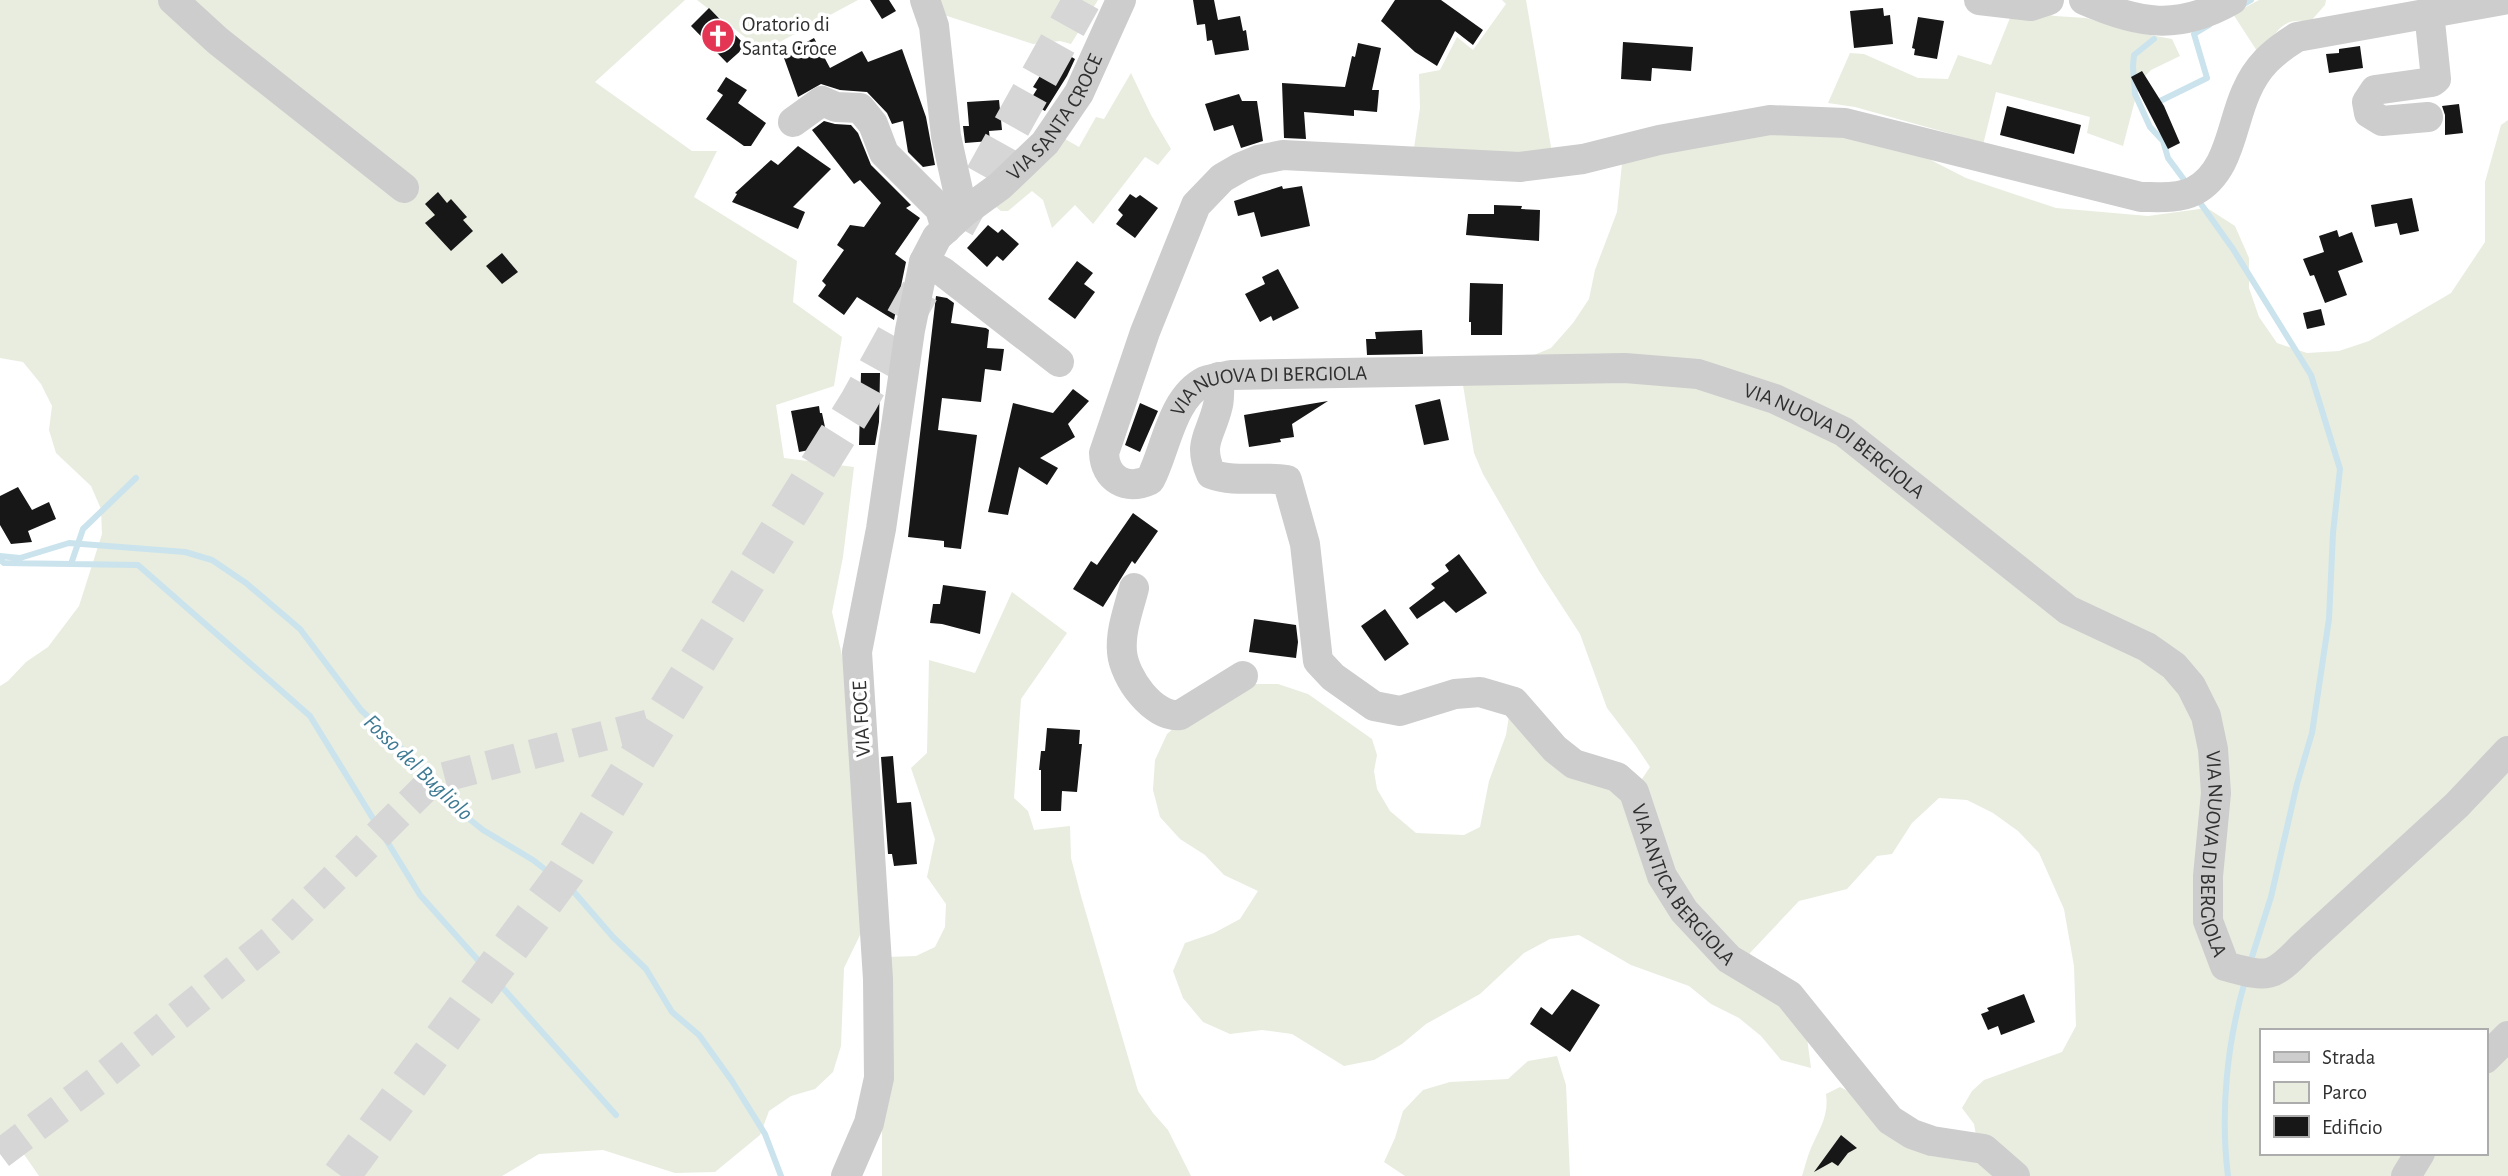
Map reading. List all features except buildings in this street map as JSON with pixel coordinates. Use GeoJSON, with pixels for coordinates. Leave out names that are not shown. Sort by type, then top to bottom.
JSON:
{"type":"FeatureCollection","features":[{"type":"Feature","properties":{"kind":"street"},"geometry":{"type":"LineString","coordinates":[[173,0],[218,41],[404,188]]}},
{"type":"Feature","properties":{"kind":"street"},"geometry":{"type":"LineString","coordinates":[[925,0],[934,26],[955,221]]}},
{"type":"Feature","properties":{"kind":"street","name":"VIA SANTA CROCE"},"geometry":{"type":"LineString","coordinates":[[924,262],[937,237],[1000,186],[1045,143],[1080,93],[1121,0]]}},
{"type":"Feature","properties":{"kind":"street"},"geometry":{"type":"LineString","coordinates":[[1979,0],[2031,6],[2049,0]]}},
{"type":"Feature","properties":{"kind":"street"},"geometry":{"type":"LineString","coordinates":[[2084,0],[2119,15],[2179,21],[2214,10],[2232,0]]}},
{"type":"Feature","properties":{"kind":"street","name":"VIA NUOVA DI BERGIOLA"},"geometry":{"type":"LineString","coordinates":[[2503,0],[2297,37],[2273,52],[2246,91],[2225,156],[2213,178],[2196,190],[2172,197],[2141,197],[2046,175],[1898,134],[1845,123],[1808,121],[1770,120],[1660,140],[1583,159],[1520,167],[1283,156],[1258,160],[1222,178],[1196,205],[1149,320],[1124,400],[1106,443],[1104,462],[1114,479],[1132,485],[1150,480],[1174,418],[1185,399],[1205,382],[1219,377],[1253,374],[1625,368],[1698,374],[1775,399],[1844,432],[2068,610],[2147,647],[2174,667],[2191,685],[2206,716],[2213,749],[2216,793],[2208,876],[2208,921],[2225,966],[2259,975],[2282,968],[2457,805],[2508,751]]}},
{"type":"Feature","properties":{"kind":"street"},"geometry":{"type":"LineString","coordinates":[[2428,117],[2382,121],[2369,113],[2367,102],[2375,90],[2432,82],[2436,79],[2429,12]]}},
{"type":"Feature","properties":{"kind":"street"},"geometry":{"type":"LineString","coordinates":[[793,122],[822,101],[836,107],[860,108],[873,124],[884,153],[955,221]]}},
{"type":"Feature","properties":{"kind":"street"},"geometry":{"type":"LineString","coordinates":[[924,262],[943,272],[1059,362]]}},
{"type":"Feature","properties":{"kind":"street","name":"VIA FOCE"},"geometry":{"type":"LineString","coordinates":[[847,1176],[869,1123],[879,1078],[878,979],[858,652],[894,452],[910,330],[924,262]]}},
{"type":"Feature","properties":{"kind":"street","name":"VIA ANTICA BERGIOLA"},"geometry":{"type":"LineString","coordinates":[[1219,377],[1219,402],[1203,456],[1211,474],[1223,479],[1287,480],[1304,544],[1318,660],[1333,677],[1374,706],[1400,711],[1455,694],[1480,692],[1514,702],[1555,749],[1574,764],[1617,777],[1634,793],[1662,876],[1684,911],[1729,959],[1789,995],[1890,1120],[1912,1134],[1932,1141],[1984,1149],[2015,1176]]}},
{"type":"Feature","properties":{"kind":"street"},"geometry":{"type":"LineString","coordinates":[[1134,588],[1125,621],[1122,652],[1128,671],[1150,704],[1163,713],[1180,715],[1243,676]]}},
{"type":"Feature","properties":{"kind":"street"},"geometry":{"type":"LineString","coordinates":[[2487,1057],[2508,1036]]}},
{"type":"Feature","properties":{"kind":"street"},"geometry":{"type":"LineString","coordinates":[[2406,1176],[2419,1155]]}},
{"type":"Feature","properties":{"kind":"green space"},"geometry":{"type":"Polygon","coordinates":[[[0,0],[685,0],[595,82],[692,151],[717,151],[694,197],[797,261],[793,302],[842,337],[834,386],[776,405],[784,458],[854,467],[843,557],[832,612],[844,664],[861,933],[844,968],[841,1046],[833,1072],[815,1089],[791,1096],[769,1111],[760,1135],[715,1172],[675,1173],[603,1150],[539,1154],[502,1176],[39,1176],[21,1150],[0,1138],[0,686],[26,662],[48,647],[79,606],[102,534],[101,509],[91,486],[56,453],[49,430],[52,406],[41,384],[23,362],[0,358],[0,0]]]}},
{"type":"Feature","properties":{"kind":"green space"},"geometry":{"type":"Polygon","coordinates":[[[697,0],[858,0],[763,51],[697,0]]]}},
{"type":"Feature","properties":{"kind":"green space"},"geometry":{"type":"Polygon","coordinates":[[[935,0],[1098,0],[1071,44],[1060,41],[1033,44],[938,13],[935,0]]]}},
{"type":"Feature","properties":{"kind":"green space"},"geometry":{"type":"Polygon","coordinates":[[[1502,0],[1526,0],[1552,153],[1494,153],[1414,148],[1420,108],[1419,74],[1440,70],[1457,37],[1473,50],[1506,4],[1502,0]]]}},
{"type":"Feature","properties":{"kind":"green space"},"geometry":{"type":"Polygon","coordinates":[[[2259,0],[2326,0],[2325,5],[2310,22],[2287,23],[2262,50],[2257,51],[2233,14],[2259,0]]]}},
{"type":"Feature","properties":{"kind":"green space"},"geometry":{"type":"Polygon","coordinates":[[[2014,8],[2055,16],[2086,18],[2134,32],[2172,39],[2180,56],[2151,70],[2140,81],[2123,146],[2087,133],[2090,117],[1996,92],[1983,145],[1855,107],[1828,103],[1850,53],[1864,54],[1918,78],[1948,79],[1958,55],[1991,65],[2014,8]]]}},
{"type":"Feature","properties":{"kind":"green space"},"geometry":{"type":"Polygon","coordinates":[[[1131,73],[1171,149],[1158,165],[1145,157],[1093,224],[1075,205],[1052,228],[1043,200],[1032,191],[1008,211],[1001,211],[990,202],[1065,139],[1079,147],[1096,117],[1104,119],[1131,73]]]}},
{"type":"Feature","properties":{"kind":"green space"},"geometry":{"type":"Polygon","coordinates":[[[2508,120],[2508,1176],[1802,1176],[1825,1115],[1826,1094],[1840,1087],[1858,1096],[1877,1119],[1977,1141],[1974,1124],[1962,1108],[1972,1091],[1984,1080],[2062,1052],[2076,1026],[2074,966],[2064,909],[2039,853],[2018,831],[1993,813],[1967,800],[1939,798],[1912,823],[1892,854],[1877,856],[1847,889],[1799,901],[1750,953],[1751,966],[1807,1038],[1811,1068],[1781,1060],[1761,1036],[1739,1018],[1711,1004],[1689,986],[1631,965],[1579,935],[1550,939],[1524,953],[1480,994],[1426,1024],[1402,1044],[1374,1060],[1344,1066],[1292,1034],[1262,1030],[1230,1034],[1203,1022],[1183,998],[1173,971],[1185,943],[1214,933],[1240,919],[1258,891],[1224,875],[1205,855],[1180,839],[1160,817],[1153,790],[1155,760],[1167,734],[1190,714],[1248,684],[1278,684],[1308,694],[1372,739],[1377,755],[1374,771],[1377,789],[1390,811],[1416,833],[1464,835],[1480,827],[1489,781],[1506,735],[1511,703],[1634,791],[1650,767],[1607,708],[1580,634],[1539,571],[1483,474],[1474,453],[1463,385],[1551,348],[1573,323],[1589,299],[1595,270],[1617,212],[1623,154],[1751,129],[1878,133],[1966,178],[2056,208],[2148,216],[2207,208],[2235,226],[2249,258],[2249,288],[2259,317],[2277,343],[2307,353],[2339,351],[2369,341],[2451,293],[2485,242],[2485,182],[2501,125],[2508,120]]]}},
{"type":"Feature","properties":{"kind":"green space"},"geometry":{"type":"Polygon","coordinates":[[[1012,592],[1067,633],[1021,699],[1014,798],[1028,811],[1034,830],[1070,826],[1071,858],[1138,1091],[1168,1130],[1191,1176],[882,1176],[887,957],[916,956],[935,947],[945,927],[946,904],[927,877],[935,839],[911,768],[927,753],[929,660],[975,673],[1012,592]]]}},
{"type":"Feature","properties":{"kind":"green space"},"geometry":{"type":"Polygon","coordinates":[[[1557,1056],[1566,1085],[1570,1176],[1405,1176],[1384,1162],[1403,1111],[1423,1090],[1450,1082],[1508,1079],[1528,1061],[1557,1056]]]}},
{"type":"Feature","properties":{"kind":"waterway"},"geometry":{"type":"LineString","coordinates":[[2239,7],[2251,0]]}},
{"type":"Feature","properties":{"kind":"waterway"},"geometry":{"type":"LineString","coordinates":[[2154,104],[2207,78],[2194,34],[2209,25]]}},
{"type":"Feature","properties":{"kind":"waterway"},"geometry":{"type":"LineString","coordinates":[[2154,39],[2134,55],[2135,94],[2150,127],[2163,141],[2168,158],[2188,185]]}},
{"type":"Feature","properties":{"kind":"waterway"},"geometry":{"type":"LineString","coordinates":[[2196,197],[2233,249],[2311,375],[2340,469],[2333,533],[2329,619],[2312,733],[2297,784],[2271,897],[2250,963]]}},
{"type":"Feature","properties":{"kind":"waterway","name":"Fosso del Bugliolo"},"geometry":{"type":"LineString","coordinates":[[71,564],[83,529],[136,478]]}},
{"type":"Feature","properties":{"kind":"waterway","name":"Fosso del Bugliolo"},"geometry":{"type":"LineString","coordinates":[[0,556],[20,558],[69,543],[185,552],[212,560],[246,583],[300,629],[361,710],[429,775],[463,814],[483,830],[533,860],[574,892],[613,937],[646,969],[672,1012],[699,1035],[732,1081],[765,1134],[781,1176]]}},
{"type":"Feature","properties":{"kind":"waterway","name":"Fosso del Bugliolo"},"geometry":{"type":"LineString","coordinates":[[0,560],[4,563],[138,565],[310,716],[420,895],[616,1115]]}},
{"type":"Feature","properties":{"kind":"waterway"},"geometry":{"type":"LineString","coordinates":[[2228,1176],[2225,1127],[2227,1078],[2245,981]]}},
{"type":"Feature","properties":{"kind":"tunnel"},"geometry":{"type":"LineString","coordinates":[[956,226],[1082,0]]}},
{"type":"Feature","properties":{"kind":"tunnel"},"geometry":{"type":"LineString","coordinates":[[341,1176],[566,872],[859,401],[920,291]]}},
{"type":"Feature","properties":{"kind":"tunnel"},"geometry":{"type":"LineString","coordinates":[[0,1154],[101,1078],[273,939],[433,780],[661,721]]}},
{"type":"Feature","properties":{"kind":"place","name":"Oratorio di Santa Croce"},"geometry":{"type":"Point","coordinates":[718,36]}}]}
